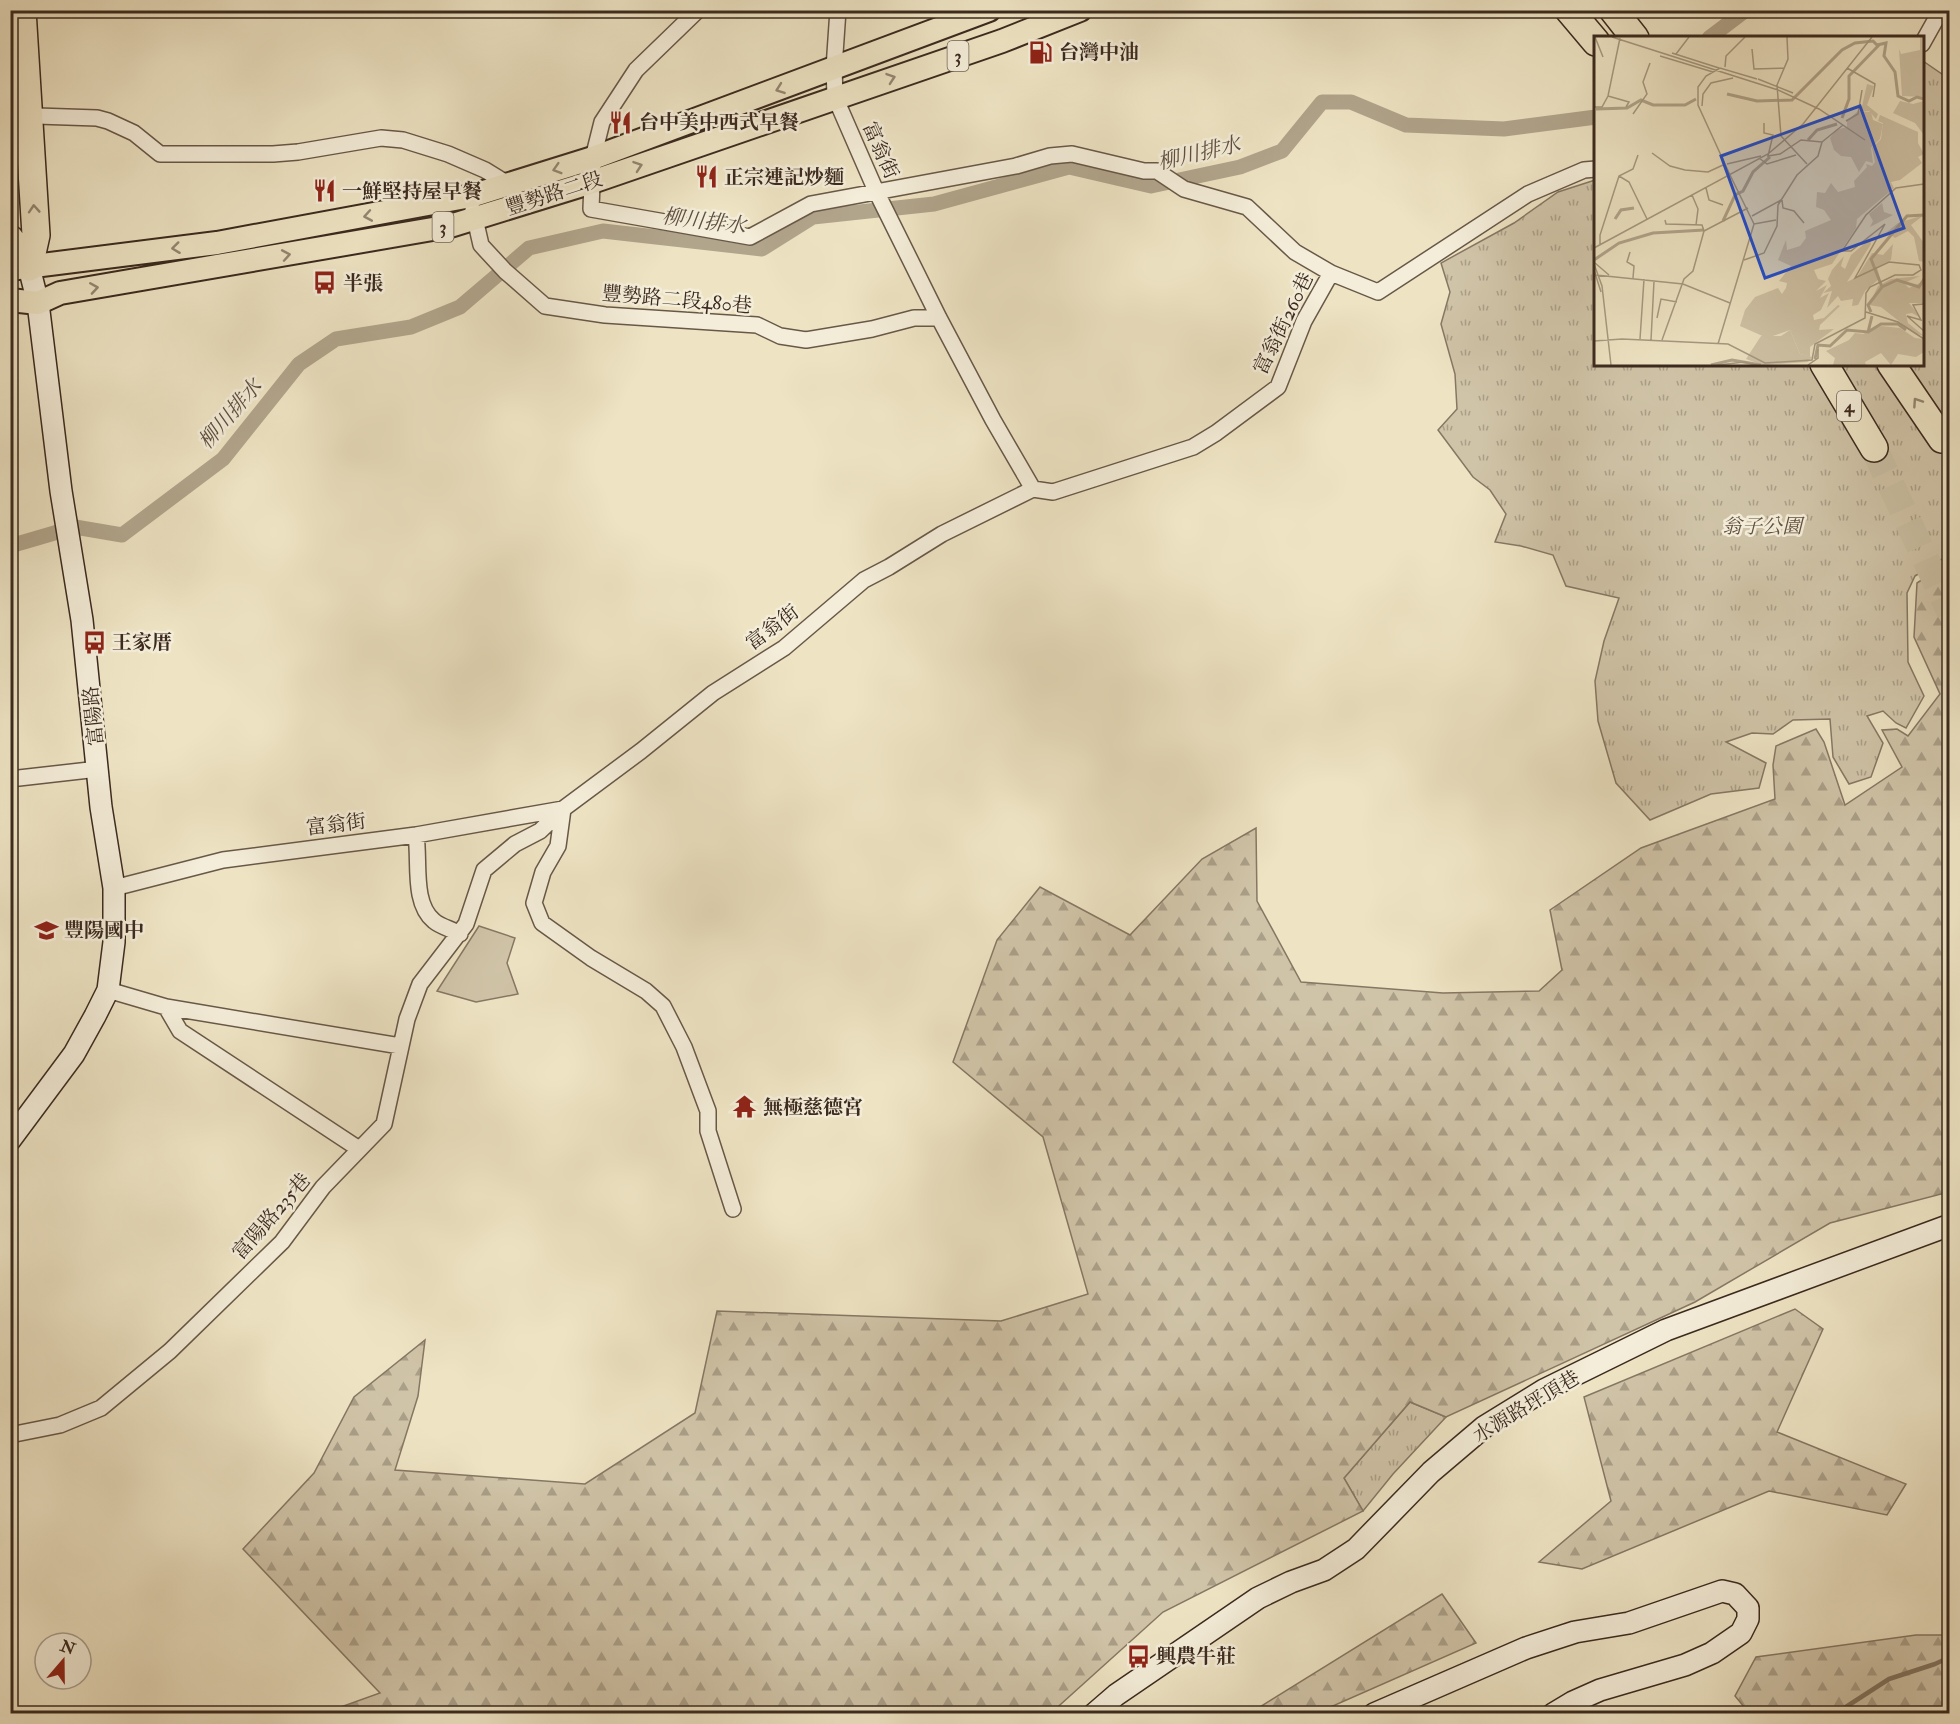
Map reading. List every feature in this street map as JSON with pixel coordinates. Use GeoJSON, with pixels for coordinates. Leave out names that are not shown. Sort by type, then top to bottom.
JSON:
{"type":"FeatureCollection","features":[{"type":"Feature","properties":{"kind":"highway"},"geometry":{"type":"LineString","coordinates":[[20,268],[36,235],[22,10]]}},
{"type":"Feature","properties":{"kind":"highway"},"geometry":{"type":"LineString","coordinates":[[1569,10],[1594,40]]}},
{"type":"Feature","properties":{"kind":"highway"},"geometry":{"type":"LineString","coordinates":[[1613,10],[1633,36]]}},
{"type":"Feature","properties":{"kind":"highway"},"geometry":{"type":"LineString","coordinates":[[10,239],[20,268]]}},
{"type":"Feature","properties":{"kind":"highway","name":"4"},"geometry":{"type":"LineString","coordinates":[[1825,366],[1874,448]]}},
{"type":"Feature","properties":{"kind":"highway"},"geometry":{"type":"LineString","coordinates":[[1892,366],[1942,439]]}},
{"type":"Feature","properties":{"kind":"main road","name":"豐勢路二段"},"geometry":{"type":"LineString","coordinates":[[20,268],[217,243],[471,196],[593,158],[989,10]]}},
{"type":"Feature","properties":{"kind":"main road","name":"豐勢路二段"},"geometry":{"type":"LineString","coordinates":[[10,300],[38,303],[60,293],[450,226],[592,182],[1002,41],[1080,10]]}},
{"type":"Feature","properties":{"kind":"street"},"geometry":{"type":"LineString","coordinates":[[698,10],[636,70],[602,122],[593,158],[591,209],[750,237],[811,204],[879,197],[1050,156],[1072,154],[1157,172],[1184,189],[1247,207],[1295,252],[1331,273]]}},
{"type":"Feature","properties":{"kind":"street"},"geometry":{"type":"LineString","coordinates":[[835,97],[834,68],[838,10]]}},
{"type":"Feature","properties":{"kind":"street"},"geometry":{"type":"LineString","coordinates":[[1924,42],[1941,10]]}},
{"type":"Feature","properties":{"kind":"street","name":"富翁街"},"geometry":{"type":"LineString","coordinates":[[114,888],[223,860],[416,836],[563,809],[641,751],[712,693],[784,648],[864,580],[942,534],[1033,489],[993,420],[939,318],[879,197],[835,97]]}},
{"type":"Feature","properties":{"kind":"street"},"geometry":{"type":"LineString","coordinates":[[37,116],[97,118],[108,121],[134,133],[160,154],[241,155],[298,152],[381,138],[403,140],[457,158],[485,170],[508,184]]}},
{"type":"Feature","properties":{"kind":"street","name":"富翁街260巷"},"geometry":{"type":"LineString","coordinates":[[1033,489],[1053,492],[1193,447],[1216,433],[1278,387],[1304,321],[1331,273],[1378,292],[1528,194],[1584,170],[1594,169]]}},
{"type":"Feature","properties":{"kind":"street","name":"豐勢路二段480巷"},"geometry":{"type":"LineString","coordinates":[[471,196],[481,245],[503,269],[545,306],[605,315],[757,325],[780,336],[806,340],[872,329],[914,318],[939,318]]}},
{"type":"Feature","properties":{"kind":"street","name":"富陽路"},"geometry":{"type":"LineString","coordinates":[[10,1140],[74,1054],[108,990],[114,942],[114,888],[105,843],[82,620],[61,492],[38,303],[20,268]]}},
{"type":"Feature","properties":{"kind":"street"},"geometry":{"type":"LineString","coordinates":[[10,779],[98,769]]}},
{"type":"Feature","properties":{"kind":"street"},"geometry":{"type":"LineString","coordinates":[[563,809],[558,846],[543,872],[534,903],[542,923],[591,958],[646,991],[663,1006],[684,1047],[708,1111],[708,1131],[733,1209]]}},
{"type":"Feature","properties":{"kind":"street","name":"富陽路235巷"},"geometry":{"type":"LineString","coordinates":[[10,1435],[60,1425],[101,1408],[170,1351],[282,1242],[323,1187],[384,1124],[400,1046],[420,984],[466,924],[484,870],[515,844],[540,831],[563,809]]}},
{"type":"Feature","properties":{"kind":"street"},"geometry":{"type":"LineString","coordinates":[[416,836],[423,910],[436,923],[460,934]]}},
{"type":"Feature","properties":{"kind":"street"},"geometry":{"type":"LineString","coordinates":[[108,990],[166,1006],[400,1046]]}},
{"type":"Feature","properties":{"kind":"street"},"geometry":{"type":"LineString","coordinates":[[166,1006],[180,1031],[359,1149]]}},
{"type":"Feature","properties":{"kind":"street","name":"水源路坪頂巷"},"geometry":{"type":"LineString","coordinates":[[1094,1713],[1116,1695],[1258,1598],[1291,1582],[1324,1570],[1356,1549],[1431,1472],[1484,1427],[1544,1390],[1666,1330],[1950,1225]]}},
{"type":"Feature","properties":{"kind":"street"},"geometry":{"type":"LineString","coordinates":[[1374,1713],[1526,1648],[1575,1632],[1629,1623],[1722,1592],[1735,1594],[1748,1608],[1748,1619],[1741,1633],[1712,1653],[1685,1665],[1600,1690],[1552,1713]]}},
{"type":"Feature","properties":{"kind":"green space","name":"翁子公園"},"geometry":{"type":"Polygon","coordinates":[[[1924,62],[1949,79],[1949,555],[1915,576],[1907,593],[1908,662],[1924,696],[1906,728],[1896,723],[1883,711],[1867,716],[1883,743],[1871,777],[1849,784],[1833,757],[1830,719],[1793,720],[1773,734],[1752,733],[1726,742],[1766,763],[1759,788],[1711,794],[1650,820],[1616,783],[1598,721],[1595,681],[1604,641],[1619,598],[1566,586],[1553,555],[1495,542],[1506,514],[1490,490],[1473,477],[1438,430],[1457,409],[1455,374],[1441,324],[1450,292],[1441,263],[1514,223],[1558,192],[1594,180],[1594,366],[1924,366],[1924,62]]]}},
{"type":"Feature","properties":{"kind":"green space"},"geometry":{"type":"Polygon","coordinates":[[[1949,562],[1949,1192],[1830,1223],[1695,1302],[1446,1417],[1410,1402],[1344,1478],[1363,1511],[1163,1612],[1051,1713],[324,1713],[380,1693],[243,1549],[314,1473],[354,1397],[425,1340],[418,1396],[395,1470],[585,1484],[695,1413],[717,1311],[1001,1321],[1088,1294],[1043,1137],[953,1062],[997,940],[1040,887],[1130,935],[1202,859],[1256,828],[1257,901],[1301,982],[1443,993],[1539,991],[1562,970],[1550,910],[1641,848],[1775,799],[1773,765],[1776,746],[1816,729],[1824,742],[1845,805],[1902,767],[1882,730],[1897,729],[1908,736],[1940,694],[1914,637],[1917,583],[1949,562]]]}},
{"type":"Feature","properties":{"kind":"green space"},"geometry":{"type":"Polygon","coordinates":[[[479,926],[515,938],[507,963],[518,994],[476,1002],[437,991],[479,926]]]}},
{"type":"Feature","properties":{"kind":"green space"},"geometry":{"type":"Polygon","coordinates":[[[1795,1309],[1823,1329],[1777,1432],[1906,1484],[1887,1515],[1769,1491],[1582,1569],[1539,1562],[1611,1501],[1584,1397],[1795,1309]]]}},
{"type":"Feature","properties":{"kind":"green space"},"geometry":{"type":"Polygon","coordinates":[[[1410,1402],[1446,1417],[1393,1474],[1363,1511],[1344,1478],[1410,1402]]]}},
{"type":"Feature","properties":{"kind":"green space"},"geometry":{"type":"Polygon","coordinates":[[[1442,1594],[1476,1643],[1317,1713],[1253,1713],[1255,1710],[1442,1594]]]}},
{"type":"Feature","properties":{"kind":"green space"},"geometry":{"type":"Polygon","coordinates":[[[1916,1635],[1949,1635],[1949,1713],[1749,1713],[1735,1696],[1756,1657],[1916,1635]]]}},
{"type":"Feature","properties":{"kind":"waterway"},"geometry":{"type":"LineString","coordinates":[[1712,36],[1746,10]]}},
{"type":"Feature","properties":{"kind":"waterway","name":"柳川排水"},"geometry":{"type":"LineString","coordinates":[[10,546],[75,527],[122,535],[223,459],[299,364],[336,339],[411,327],[460,307],[529,248],[603,231],[762,249],[813,217],[934,204],[1069,167],[1151,186],[1240,167],[1282,151],[1322,102],[1351,102],[1406,125],[1504,129],[1594,117]]}},
{"type":"Feature","properties":{"kind":"waterway"},"geometry":{"type":"LineString","coordinates":[[1835,1714],[1889,1679],[1950,1657]]}},
{"type":"Feature","properties":{"kind":"tunnel"},"geometry":{"type":"LineString","coordinates":[[1874,448],[1950,612]]}},
{"type":"Feature","properties":{"kind":"place","name":"台灣中油"},"geometry":{"type":"Point","coordinates":[1041,52]}},
{"type":"Feature","properties":{"kind":"place","name":"台中美中西式早餐"},"geometry":{"type":"Point","coordinates":[621,122]}},
{"type":"Feature","properties":{"kind":"place","name":"正宗連記炒麵"},"geometry":{"type":"Point","coordinates":[706,177]}},
{"type":"Feature","properties":{"kind":"place","name":"一鮮堅持屋早餐"},"geometry":{"type":"Point","coordinates":[324,191]}},
{"type":"Feature","properties":{"kind":"place","name":"半張"},"geometry":{"type":"Point","coordinates":[325,283]}},
{"type":"Feature","properties":{"kind":"place","name":"王家厝"},"geometry":{"type":"Point","coordinates":[94,642]}},
{"type":"Feature","properties":{"kind":"place","name":"豐陽國中"},"geometry":{"type":"Point","coordinates":[46,930]}},
{"type":"Feature","properties":{"kind":"place","name":"無極慈德宮"},"geometry":{"type":"Point","coordinates":[745,1107]}},
{"type":"Feature","properties":{"kind":"place","name":"興農牛莊"},"geometry":{"type":"Point","coordinates":[1138,1656]}}]}
